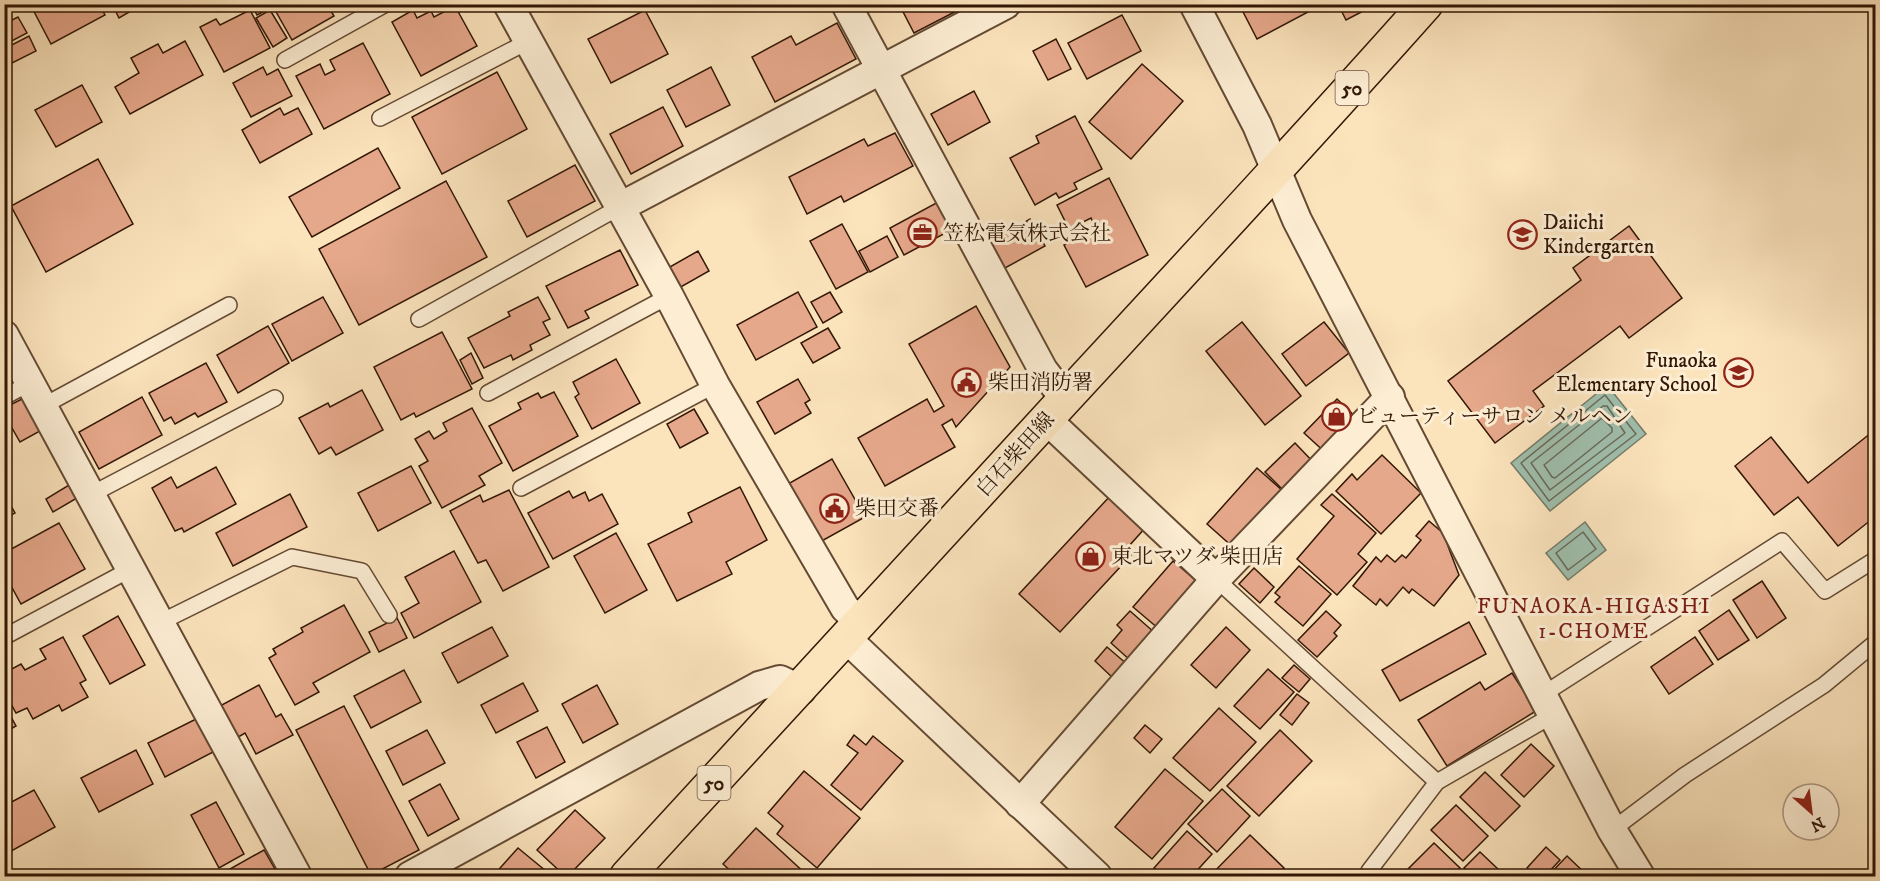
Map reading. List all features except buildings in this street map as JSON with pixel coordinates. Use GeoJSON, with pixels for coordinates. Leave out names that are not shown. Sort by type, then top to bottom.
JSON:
{"type":"FeatureCollection","features":[{"type":"Feature","properties":{"kind":"main road","name":"白石柴田線"},"geometry":{"type":"LineString","coordinates":[[627,876],[801,690],[1055,409],[1277,172],[1426,4]]}},
{"type":"Feature","properties":{"kind":"street"},"geometry":{"type":"LineString","coordinates":[[508,4],[618,208],[669,296],[715,385],[845,608],[854,631],[1020,804],[1097,876]]}},
{"type":"Feature","properties":{"kind":"street"},"geometry":{"type":"LineString","coordinates":[[846,4],[1043,370],[1055,409],[1216,579]]}},
{"type":"Feature","properties":{"kind":"street"},"geometry":{"type":"LineString","coordinates":[[618,208],[1006,4]]}},
{"type":"Feature","properties":{"kind":"street"},"geometry":{"type":"LineString","coordinates":[[1194,4],[1257,125],[1297,220],[1612,830],[1640,876]]}},
{"type":"Feature","properties":{"kind":"street"},"geometry":{"type":"LineString","coordinates":[[4,335],[297,876]]}},
{"type":"Feature","properties":{"kind":"street"},"geometry":{"type":"LineString","coordinates":[[1020,804],[1216,579],[1390,397]]}},
{"type":"Feature","properties":{"kind":"street"},"geometry":{"type":"LineString","coordinates":[[410,876],[759,686],[780,680],[801,690]]}},
{"type":"Feature","properties":{"kind":"lane"},"geometry":{"type":"LineString","coordinates":[[285,60],[386,4]]}},
{"type":"Feature","properties":{"kind":"lane"},"geometry":{"type":"LineString","coordinates":[[380,118],[527,42]]}},
{"type":"Feature","properties":{"kind":"lane"},"geometry":{"type":"LineString","coordinates":[[419,319],[618,208]]}},
{"type":"Feature","properties":{"kind":"lane"},"geometry":{"type":"LineString","coordinates":[[488,393],[669,296]]}},
{"type":"Feature","properties":{"kind":"lane"},"geometry":{"type":"LineString","coordinates":[[4,397],[37,394],[229,305]]}},
{"type":"Feature","properties":{"kind":"lane"},"geometry":{"type":"LineString","coordinates":[[521,488],[715,385]]}},
{"type":"Feature","properties":{"kind":"lane"},"geometry":{"type":"LineString","coordinates":[[92,494],[275,398]]}},
{"type":"Feature","properties":{"kind":"lane"},"geometry":{"type":"LineString","coordinates":[[1369,871],[1437,782],[1782,541],[1825,591],[1875,559]]}},
{"type":"Feature","properties":{"kind":"lane"},"geometry":{"type":"LineString","coordinates":[[159,622],[292,557],[362,572],[389,615]]}},
{"type":"Feature","properties":{"kind":"lane"},"geometry":{"type":"LineString","coordinates":[[4,637],[131,569]]}},
{"type":"Feature","properties":{"kind":"lane"},"geometry":{"type":"LineString","coordinates":[[1216,579],[1437,782]]}},
{"type":"Feature","properties":{"kind":"lane"},"geometry":{"type":"LineString","coordinates":[[1612,830],[1685,776],[1824,685],[1875,642]]}},
{"type":"Feature","properties":{"kind":"water"},"geometry":{"type":"Polygon","coordinates":[[[1607,385],[1646,434],[1550,511],[1511,463],[1607,385]]]}},
{"type":"Feature","properties":{"kind":"water"},"geometry":{"type":"Polygon","coordinates":[[[1585,522],[1606,550],[1568,580],[1546,553],[1585,522]]]}},
{"type":"Feature","properties":{"kind":"place","name":"笠松電気株式会社"},"geometry":{"type":"Point","coordinates":[922,233]}},
{"type":"Feature","properties":{"kind":"place","name":"Daiichi Kindergarten"},"geometry":{"type":"Point","coordinates":[1522,234]}},
{"type":"Feature","properties":{"kind":"place","name":"Funaoka Elementary School"},"geometry":{"type":"Point","coordinates":[1738,372]}},
{"type":"Feature","properties":{"kind":"place","name":"柴田消防署"},"geometry":{"type":"Point","coordinates":[967,382]}},
{"type":"Feature","properties":{"kind":"place","name":"ビューティーサロン メルヘン"},"geometry":{"type":"Point","coordinates":[1336,416]}},
{"type":"Feature","properties":{"kind":"place","name":"柴田交番"},"geometry":{"type":"Point","coordinates":[834,508]}},
{"type":"Feature","properties":{"kind":"place","name":"東北マツダ 柴田店"},"geometry":{"type":"Point","coordinates":[1090,556]}},
{"type":"Feature","properties":{"kind":"district","name":"FUNAOKA-HIGASHI 1-CHOME"},"geometry":{"type":"Point","coordinates":[1594,618]}}]}
